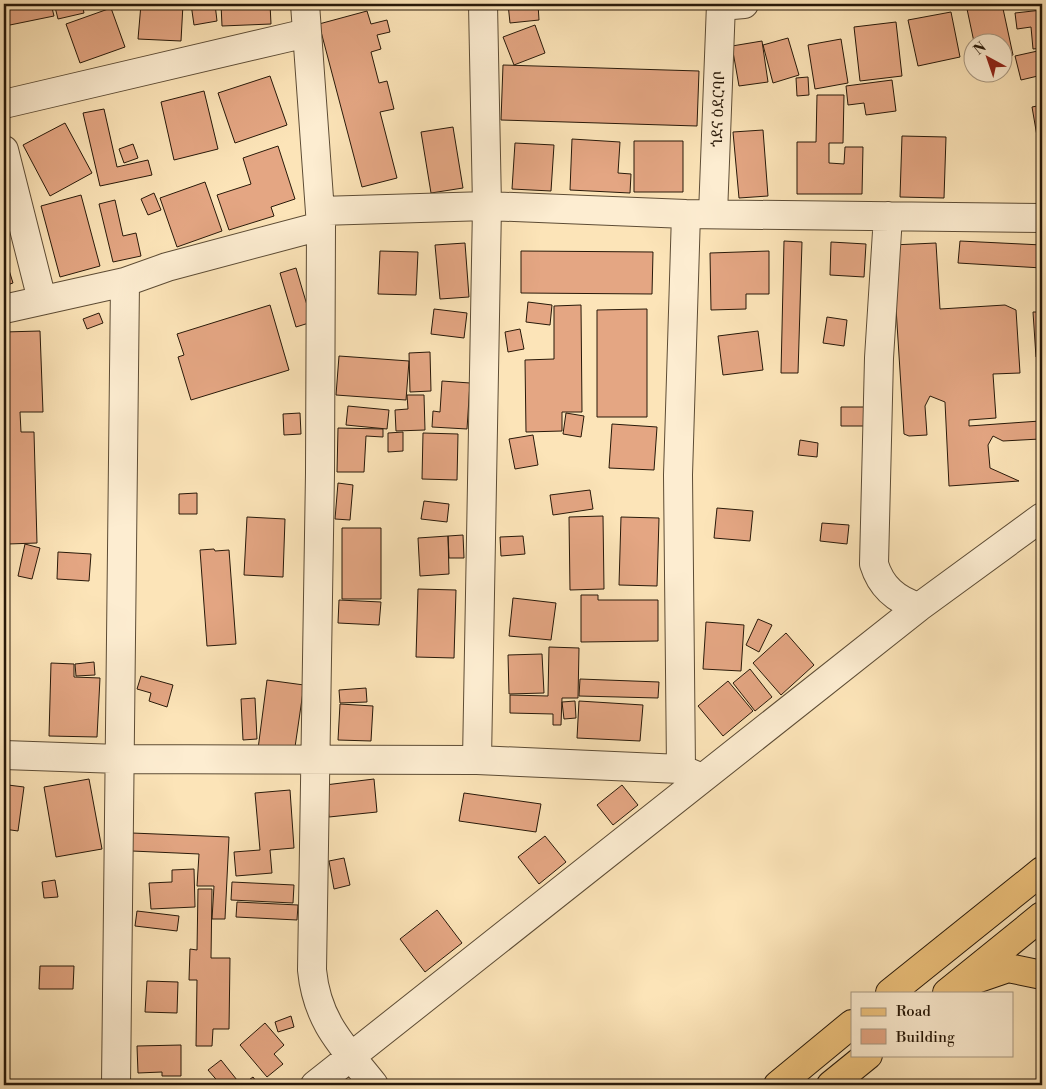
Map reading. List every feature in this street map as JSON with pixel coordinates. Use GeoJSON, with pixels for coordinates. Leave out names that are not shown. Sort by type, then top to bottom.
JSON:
{"type":"FeatureCollection","features":[{"type":"Feature","properties":{"kind":"main road"},"geometry":{"type":"LineString","coordinates":[[891,992],[1042,870]]}},
{"type":"Feature","properties":{"kind":"main road"},"geometry":{"type":"LineString","coordinates":[[948,992],[1042,916]]}},
{"type":"Feature","properties":{"kind":"main road"},"geometry":{"type":"LineString","coordinates":[[949,992],[984,974],[1008,968],[1042,975]]}},
{"type":"Feature","properties":{"kind":"main road"},"geometry":{"type":"LineString","coordinates":[[787,1082],[851,1025]]}},
{"type":"Feature","properties":{"kind":"main road"},"geometry":{"type":"LineString","coordinates":[[831,1085],[867,1056]]}},
{"type":"Feature","properties":{"kind":"street"},"geometry":{"type":"LineString","coordinates":[[305,4],[321,219],[312,970],[314,991],[320,1012],[351,1057],[374,1085]]}},
{"type":"Feature","properties":{"kind":"street"},"geometry":{"type":"LineString","coordinates":[[477,760],[487,206],[484,4]]}},
{"type":"Feature","properties":{"kind":"street","name":"ጎደና ዕደርባቦ"},"geometry":{"type":"LineString","coordinates":[[714,214],[729,4]]}},
{"type":"Feature","properties":{"kind":"street"},"geometry":{"type":"LineString","coordinates":[[4,104],[307,33]]}},
{"type":"Feature","properties":{"kind":"street"},"geometry":{"type":"LineString","coordinates":[[4,150],[42,300]]}},
{"type":"Feature","properties":{"kind":"street"},"geometry":{"type":"LineString","coordinates":[[4,309],[42,300],[48,301],[125,282],[321,219],[487,206],[686,214],[1042,218]]}},
{"type":"Feature","properties":{"kind":"street"},"geometry":{"type":"LineString","coordinates":[[686,214],[678,475],[692,773]]}},
{"type":"Feature","properties":{"kind":"street"},"geometry":{"type":"LineString","coordinates":[[888,216],[879,358],[874,564],[877,575],[889,590],[898,598],[919,607]]}},
{"type":"Feature","properties":{"kind":"street"},"geometry":{"type":"LineString","coordinates":[[116,1085],[125,282]]}},
{"type":"Feature","properties":{"kind":"street"},"geometry":{"type":"LineString","coordinates":[[315,1085],[692,773],[1042,517]]}},
{"type":"Feature","properties":{"kind":"street"},"geometry":{"type":"LineString","coordinates":[[4,755],[119,759],[477,760],[692,773]]}},
{"type":"Feature","properties":{"kind":"building"},"geometry":{"type":"Polygon","coordinates":[[[4,4],[51,4],[54,16],[5,26],[4,4]]]}},
{"type":"Feature","properties":{"kind":"building"},"geometry":{"type":"Polygon","coordinates":[[[82,4],[84,13],[58,19],[55,7],[82,4]]]}},
{"type":"Feature","properties":{"kind":"building"},"geometry":{"type":"Polygon","coordinates":[[[141,4],[183,4],[181,41],[138,39],[141,4]]]}},
{"type":"Feature","properties":{"kind":"building"},"geometry":{"type":"Polygon","coordinates":[[[191,4],[215,4],[217,21],[194,25],[191,4]]]}},
{"type":"Feature","properties":{"kind":"building"},"geometry":{"type":"Polygon","coordinates":[[[221,4],[270,4],[271,24],[222,26],[221,4]]]}},
{"type":"Feature","properties":{"kind":"building"},"geometry":{"type":"Polygon","coordinates":[[[508,4],[538,4],[539,20],[510,23],[508,4]]]}},
{"type":"Feature","properties":{"kind":"building"},"geometry":{"type":"Polygon","coordinates":[[[991,4],[1002,4],[1008,32],[972,32],[967,9],[991,4]]]}},
{"type":"Feature","properties":{"kind":"building"},"geometry":{"type":"Polygon","coordinates":[[[111,8],[125,47],[80,63],[66,24],[111,8]]]}},
{"type":"Feature","properties":{"kind":"building"},"geometry":{"type":"Polygon","coordinates":[[[1042,10],[1042,48],[1033,49],[1031,27],[1017,29],[1015,13],[1042,10]]]}},
{"type":"Feature","properties":{"kind":"building"},"geometry":{"type":"Polygon","coordinates":[[[367,11],[371,24],[387,20],[390,32],[377,35],[381,49],[371,52],[379,83],[387,81],[394,109],[380,112],[397,178],[362,187],[319,24],[367,11]]]}},
{"type":"Feature","properties":{"kind":"building"},"geometry":{"type":"Polygon","coordinates":[[[951,12],[960,57],[918,66],[908,20],[951,12]]]}},
{"type":"Feature","properties":{"kind":"building"},"geometry":{"type":"Polygon","coordinates":[[[896,22],[902,76],[860,81],[854,27],[896,22]]]}},
{"type":"Feature","properties":{"kind":"building"},"geometry":{"type":"Polygon","coordinates":[[[535,25],[545,53],[514,65],[503,37],[535,25]]]}},
{"type":"Feature","properties":{"kind":"building"},"geometry":{"type":"Polygon","coordinates":[[[788,38],[799,75],[773,83],[763,45],[788,38]]]}},
{"type":"Feature","properties":{"kind":"building"},"geometry":{"type":"Polygon","coordinates":[[[841,39],[848,83],[815,89],[808,45],[841,39]]]}},
{"type":"Feature","properties":{"kind":"building"},"geometry":{"type":"Polygon","coordinates":[[[762,41],[768,82],[739,86],[732,46],[762,41]]]}},
{"type":"Feature","properties":{"kind":"building"},"geometry":{"type":"Polygon","coordinates":[[[1042,50],[1042,75],[1021,80],[1015,56],[1042,50]]]}},
{"type":"Feature","properties":{"kind":"building"},"geometry":{"type":"Polygon","coordinates":[[[503,65],[699,71],[697,126],[501,120],[503,65]]]}},
{"type":"Feature","properties":{"kind":"building"},"geometry":{"type":"Polygon","coordinates":[[[270,76],[287,125],[235,143],[218,93],[270,76]]]}},
{"type":"Feature","properties":{"kind":"building"},"geometry":{"type":"Polygon","coordinates":[[[808,77],[809,95],[797,96],[796,78],[808,77]]]}},
{"type":"Feature","properties":{"kind":"building"},"geometry":{"type":"Polygon","coordinates":[[[892,80],[896,111],[866,115],[864,103],[848,105],[846,86],[892,80]]]}},
{"type":"Feature","properties":{"kind":"building"},"geometry":{"type":"Polygon","coordinates":[[[204,91],[218,149],[174,160],[161,102],[204,91]]]}},
{"type":"Feature","properties":{"kind":"building"},"geometry":{"type":"Polygon","coordinates":[[[817,95],[844,95],[843,143],[829,143],[829,163],[844,164],[845,147],[863,147],[862,194],[797,194],[797,142],[816,142],[817,95]]]}},
{"type":"Feature","properties":{"kind":"building"},"geometry":{"type":"Polygon","coordinates":[[[1042,105],[1042,135],[1037,136],[1032,107],[1042,105]]]}},
{"type":"Feature","properties":{"kind":"building"},"geometry":{"type":"Polygon","coordinates":[[[104,109],[117,167],[148,160],[152,175],[100,186],[83,113],[104,109]]]}},
{"type":"Feature","properties":{"kind":"building"},"geometry":{"type":"Polygon","coordinates":[[[65,123],[92,173],[50,196],[23,145],[65,123]]]}},
{"type":"Feature","properties":{"kind":"building"},"geometry":{"type":"Polygon","coordinates":[[[453,127],[463,188],[431,193],[421,132],[453,127]]]}},
{"type":"Feature","properties":{"kind":"building"},"geometry":{"type":"Polygon","coordinates":[[[763,130],[768,196],[739,198],[733,132],[763,130]]]}},
{"type":"Feature","properties":{"kind":"building"},"geometry":{"type":"Polygon","coordinates":[[[902,136],[946,137],[944,198],[900,197],[902,136]]]}},
{"type":"Feature","properties":{"kind":"building"},"geometry":{"type":"Polygon","coordinates":[[[572,139],[620,142],[618,173],[631,174],[630,193],[570,190],[572,139]]]}},
{"type":"Feature","properties":{"kind":"building"},"geometry":{"type":"Polygon","coordinates":[[[634,141],[683,141],[683,192],[634,192],[634,141]]]}},
{"type":"Feature","properties":{"kind":"building"},"geometry":{"type":"Polygon","coordinates":[[[515,143],[554,145],[551,191],[512,189],[515,143]]]}},
{"type":"Feature","properties":{"kind":"building"},"geometry":{"type":"Polygon","coordinates":[[[133,144],[138,158],[124,163],[119,149],[133,144]]]}},
{"type":"Feature","properties":{"kind":"building"},"geometry":{"type":"Polygon","coordinates":[[[278,146],[295,199],[271,207],[274,216],[229,230],[217,195],[251,184],[243,158],[278,146]]]}},
{"type":"Feature","properties":{"kind":"building"},"geometry":{"type":"Polygon","coordinates":[[[205,182],[222,231],[177,247],[160,198],[205,182]]]}},
{"type":"Feature","properties":{"kind":"building"},"geometry":{"type":"Polygon","coordinates":[[[154,193],[161,210],[148,215],[141,199],[154,193]]]}},
{"type":"Feature","properties":{"kind":"building"},"geometry":{"type":"Polygon","coordinates":[[[81,195],[100,266],[60,277],[41,206],[81,195]]]}},
{"type":"Feature","properties":{"kind":"building"},"geometry":{"type":"Polygon","coordinates":[[[115,200],[123,236],[136,233],[141,256],[113,262],[99,204],[115,200]]]}},
{"type":"Feature","properties":{"kind":"building"},"geometry":{"type":"Polygon","coordinates":[[[784,241],[802,242],[798,373],[781,373],[784,241]]]}},
{"type":"Feature","properties":{"kind":"building"},"geometry":{"type":"Polygon","coordinates":[[[960,241],[1042,245],[1042,268],[958,263],[960,241]]]}},
{"type":"Feature","properties":{"kind":"building"},"geometry":{"type":"Polygon","coordinates":[[[831,242],[866,244],[864,277],[830,275],[831,242]]]}},
{"type":"Feature","properties":{"kind":"building"},"geometry":{"type":"Polygon","coordinates":[[[465,243],[469,297],[440,299],[435,245],[465,243]]]}},
{"type":"Feature","properties":{"kind":"building"},"geometry":{"type":"Polygon","coordinates":[[[936,243],[940,309],[1005,305],[1016,310],[1020,373],[993,374],[996,418],[969,420],[969,426],[1040,421],[1042,469],[1040,439],[1003,441],[993,436],[988,445],[990,468],[1019,481],[949,486],[945,402],[930,396],[925,406],[927,435],[909,436],[904,434],[892,245],[936,243]]]}},
{"type":"Feature","properties":{"kind":"building"},"geometry":{"type":"Polygon","coordinates":[[[380,251],[418,252],[416,295],[378,294],[380,251]]]}},
{"type":"Feature","properties":{"kind":"building"},"geometry":{"type":"Polygon","coordinates":[[[521,251],[653,252],[652,294],[521,293],[521,251]]]}},
{"type":"Feature","properties":{"kind":"building"},"geometry":{"type":"Polygon","coordinates":[[[769,251],[769,294],[746,294],[746,309],[711,310],[710,253],[769,251]]]}},
{"type":"Feature","properties":{"kind":"building"},"geometry":{"type":"Polygon","coordinates":[[[4,254],[13,283],[4,286],[4,254]]]}},
{"type":"Feature","properties":{"kind":"building"},"geometry":{"type":"Polygon","coordinates":[[[296,268],[312,322],[296,327],[280,273],[296,268]]]}},
{"type":"Feature","properties":{"kind":"building"},"geometry":{"type":"Polygon","coordinates":[[[528,302],[552,305],[550,325],[526,322],[528,302]]]}},
{"type":"Feature","properties":{"kind":"building"},"geometry":{"type":"Polygon","coordinates":[[[270,305],[289,370],[191,400],[178,357],[184,355],[177,334],[270,305]]]}},
{"type":"Feature","properties":{"kind":"building"},"geometry":{"type":"Polygon","coordinates":[[[581,305],[582,412],[562,412],[562,431],[526,432],[525,360],[554,359],[554,306],[581,305]]]}},
{"type":"Feature","properties":{"kind":"building"},"geometry":{"type":"Polygon","coordinates":[[[434,309],[467,313],[464,338],[431,334],[434,309]]]}},
{"type":"Feature","properties":{"kind":"building"},"geometry":{"type":"Polygon","coordinates":[[[647,309],[647,417],[597,417],[597,310],[647,309]]]}},
{"type":"Feature","properties":{"kind":"building"},"geometry":{"type":"Polygon","coordinates":[[[1033,312],[1042,312],[1042,357],[1036,357],[1033,312]]]}},
{"type":"Feature","properties":{"kind":"building"},"geometry":{"type":"Polygon","coordinates":[[[99,313],[103,323],[87,329],[83,319],[99,313]]]}},
{"type":"Feature","properties":{"kind":"building"},"geometry":{"type":"Polygon","coordinates":[[[827,317],[847,320],[844,346],[823,343],[827,317]]]}},
{"type":"Feature","properties":{"kind":"building"},"geometry":{"type":"Polygon","coordinates":[[[520,329],[524,349],[508,352],[505,332],[520,329]]]}},
{"type":"Feature","properties":{"kind":"building"},"geometry":{"type":"Polygon","coordinates":[[[40,331],[43,412],[20,412],[21,432],[34,432],[37,543],[8,544],[4,332],[40,331]]]}},
{"type":"Feature","properties":{"kind":"building"},"geometry":{"type":"Polygon","coordinates":[[[758,331],[763,370],[723,375],[718,336],[758,331]]]}},
{"type":"Feature","properties":{"kind":"building"},"geometry":{"type":"Polygon","coordinates":[[[430,352],[431,391],[410,392],[409,353],[430,352]]]}},
{"type":"Feature","properties":{"kind":"building"},"geometry":{"type":"Polygon","coordinates":[[[339,356],[409,361],[406,400],[336,395],[339,356]]]}},
{"type":"Feature","properties":{"kind":"building"},"geometry":{"type":"Polygon","coordinates":[[[442,381],[470,383],[467,429],[432,427],[433,411],[440,412],[442,381]]]}},
{"type":"Feature","properties":{"kind":"building"},"geometry":{"type":"Polygon","coordinates":[[[407,395],[424,395],[425,430],[396,431],[395,410],[408,409],[407,395]]]}},
{"type":"Feature","properties":{"kind":"building"},"geometry":{"type":"Polygon","coordinates":[[[348,406],[389,410],[387,429],[346,425],[348,406]]]}},
{"type":"Feature","properties":{"kind":"building"},"geometry":{"type":"Polygon","coordinates":[[[841,407],[867,407],[867,426],[841,426],[841,407]]]}},
{"type":"Feature","properties":{"kind":"building"},"geometry":{"type":"Polygon","coordinates":[[[300,413],[301,434],[284,435],[283,414],[300,413]]]}},
{"type":"Feature","properties":{"kind":"building"},"geometry":{"type":"Polygon","coordinates":[[[566,413],[584,416],[581,437],[563,434],[566,413]]]}},
{"type":"Feature","properties":{"kind":"building"},"geometry":{"type":"Polygon","coordinates":[[[612,424],[657,427],[654,470],[609,468],[612,424]]]}},
{"type":"Feature","properties":{"kind":"building"},"geometry":{"type":"Polygon","coordinates":[[[338,428],[383,429],[383,437],[366,436],[364,472],[337,472],[338,428]]]}},
{"type":"Feature","properties":{"kind":"building"},"geometry":{"type":"Polygon","coordinates":[[[403,432],[403,451],[388,452],[388,433],[403,432]]]}},
{"type":"Feature","properties":{"kind":"building"},"geometry":{"type":"Polygon","coordinates":[[[423,433],[458,434],[457,480],[422,479],[423,433]]]}},
{"type":"Feature","properties":{"kind":"building"},"geometry":{"type":"Polygon","coordinates":[[[533,435],[538,465],[515,469],[509,439],[533,435]]]}},
{"type":"Feature","properties":{"kind":"building"},"geometry":{"type":"Polygon","coordinates":[[[800,440],[818,443],[817,457],[798,455],[800,440]]]}},
{"type":"Feature","properties":{"kind":"building"},"geometry":{"type":"Polygon","coordinates":[[[338,483],[353,485],[350,520],[335,519],[338,483]]]}},
{"type":"Feature","properties":{"kind":"building"},"geometry":{"type":"Polygon","coordinates":[[[590,490],[593,509],[553,515],[550,495],[590,490]]]}},
{"type":"Feature","properties":{"kind":"building"},"geometry":{"type":"Polygon","coordinates":[[[197,493],[197,514],[179,514],[179,494],[197,493]]]}},
{"type":"Feature","properties":{"kind":"building"},"geometry":{"type":"Polygon","coordinates":[[[424,501],[449,504],[447,522],[421,519],[424,501]]]}},
{"type":"Feature","properties":{"kind":"building"},"geometry":{"type":"Polygon","coordinates":[[[717,508],[753,511],[750,541],[714,538],[717,508]]]}},
{"type":"Feature","properties":{"kind":"building"},"geometry":{"type":"Polygon","coordinates":[[[603,516],[604,589],[570,590],[569,517],[603,516]]]}},
{"type":"Feature","properties":{"kind":"building"},"geometry":{"type":"Polygon","coordinates":[[[247,517],[285,519],[283,577],[244,575],[247,517]]]}},
{"type":"Feature","properties":{"kind":"building"},"geometry":{"type":"Polygon","coordinates":[[[621,517],[659,518],[657,586],[619,585],[621,517]]]}},
{"type":"Feature","properties":{"kind":"building"},"geometry":{"type":"Polygon","coordinates":[[[822,523],[849,525],[847,544],[820,541],[822,523]]]}},
{"type":"Feature","properties":{"kind":"building"},"geometry":{"type":"Polygon","coordinates":[[[342,528],[381,528],[381,599],[342,599],[342,528]]]}},
{"type":"Feature","properties":{"kind":"building"},"geometry":{"type":"Polygon","coordinates":[[[463,535],[464,558],[449,558],[448,536],[463,535]]]}},
{"type":"Feature","properties":{"kind":"building"},"geometry":{"type":"Polygon","coordinates":[[[448,536],[449,574],[420,576],[418,538],[448,536]]]}},
{"type":"Feature","properties":{"kind":"building"},"geometry":{"type":"Polygon","coordinates":[[[523,536],[525,554],[501,556],[500,537],[523,536]]]}},
{"type":"Feature","properties":{"kind":"building"},"geometry":{"type":"Polygon","coordinates":[[[25,544],[40,548],[32,579],[18,576],[25,544]]]}},
{"type":"Feature","properties":{"kind":"building"},"geometry":{"type":"Polygon","coordinates":[[[214,549],[215,551],[229,550],[236,644],[207,646],[200,550],[214,549]]]}},
{"type":"Feature","properties":{"kind":"building"},"geometry":{"type":"Polygon","coordinates":[[[58,552],[91,554],[89,581],[57,579],[58,552]]]}},
{"type":"Feature","properties":{"kind":"building"},"geometry":{"type":"Polygon","coordinates":[[[418,589],[456,590],[454,658],[416,657],[418,589]]]}},
{"type":"Feature","properties":{"kind":"building"},"geometry":{"type":"Polygon","coordinates":[[[581,595],[598,595],[598,600],[658,600],[658,641],[581,642],[581,595]]]}},
{"type":"Feature","properties":{"kind":"building"},"geometry":{"type":"Polygon","coordinates":[[[513,598],[556,603],[551,640],[509,636],[513,598]]]}},
{"type":"Feature","properties":{"kind":"building"},"geometry":{"type":"Polygon","coordinates":[[[339,600],[381,602],[379,625],[338,623],[339,600]]]}},
{"type":"Feature","properties":{"kind":"building"},"geometry":{"type":"Polygon","coordinates":[[[758,619],[772,625],[759,652],[746,645],[758,619]]]}},
{"type":"Feature","properties":{"kind":"building"},"geometry":{"type":"Polygon","coordinates":[[[706,622],[744,625],[741,671],[703,669],[706,622]]]}},
{"type":"Feature","properties":{"kind":"building"},"geometry":{"type":"Polygon","coordinates":[[[786,633],[814,665],[781,695],[753,663],[786,633]]]}},
{"type":"Feature","properties":{"kind":"building"},"geometry":{"type":"Polygon","coordinates":[[[549,647],[579,648],[578,698],[562,698],[561,725],[553,725],[553,714],[510,713],[510,695],[548,696],[549,647]]]}},
{"type":"Feature","properties":{"kind":"building"},"geometry":{"type":"Polygon","coordinates":[[[542,654],[544,693],[509,694],[508,655],[542,654]]]}},
{"type":"Feature","properties":{"kind":"building"},"geometry":{"type":"Polygon","coordinates":[[[94,662],[95,675],[76,676],[75,664],[94,662]]]}},
{"type":"Feature","properties":{"kind":"building"},"geometry":{"type":"Polygon","coordinates":[[[51,663],[74,664],[74,677],[100,678],[97,737],[49,736],[51,663]]]}},
{"type":"Feature","properties":{"kind":"building"},"geometry":{"type":"Polygon","coordinates":[[[750,669],[772,697],[755,711],[733,683],[750,669]]]}},
{"type":"Feature","properties":{"kind":"building"},"geometry":{"type":"Polygon","coordinates":[[[141,676],[173,685],[167,707],[149,701],[151,693],[137,689],[141,676]]]}},
{"type":"Feature","properties":{"kind":"building"},"geometry":{"type":"Polygon","coordinates":[[[580,679],[659,682],[658,698],[579,696],[580,679]]]}},
{"type":"Feature","properties":{"kind":"building"},"geometry":{"type":"Polygon","coordinates":[[[267,680],[304,685],[294,754],[258,749],[267,680]]]}},
{"type":"Feature","properties":{"kind":"building"},"geometry":{"type":"Polygon","coordinates":[[[728,681],[753,711],[723,736],[698,706],[728,681]]]}},
{"type":"Feature","properties":{"kind":"building"},"geometry":{"type":"Polygon","coordinates":[[[366,688],[367,702],[340,703],[339,690],[366,688]]]}},
{"type":"Feature","properties":{"kind":"building"},"geometry":{"type":"Polygon","coordinates":[[[255,698],[257,739],[243,740],[241,699],[255,698]]]}},
{"type":"Feature","properties":{"kind":"building"},"geometry":{"type":"Polygon","coordinates":[[[575,701],[576,718],[564,719],[562,702],[575,701]]]}},
{"type":"Feature","properties":{"kind":"building"},"geometry":{"type":"Polygon","coordinates":[[[579,701],[643,705],[640,741],[577,738],[579,701]]]}},
{"type":"Feature","properties":{"kind":"building"},"geometry":{"type":"Polygon","coordinates":[[[340,704],[373,706],[371,741],[338,740],[340,704]]]}},
{"type":"Feature","properties":{"kind":"building"},"geometry":{"type":"Polygon","coordinates":[[[89,779],[102,849],[56,857],[44,787],[89,779]]]}},
{"type":"Feature","properties":{"kind":"building"},"geometry":{"type":"Polygon","coordinates":[[[374,779],[377,812],[329,817],[325,785],[374,779]]]}},
{"type":"Feature","properties":{"kind":"building"},"geometry":{"type":"Polygon","coordinates":[[[8,785],[24,787],[18,831],[4,829],[8,785]]]}},
{"type":"Feature","properties":{"kind":"building"},"geometry":{"type":"Polygon","coordinates":[[[622,785],[638,805],[613,825],[597,805],[622,785]]]}},
{"type":"Feature","properties":{"kind":"building"},"geometry":{"type":"Polygon","coordinates":[[[290,790],[294,848],[270,850],[272,873],[236,876],[234,852],[260,850],[255,793],[290,790]]]}},
{"type":"Feature","properties":{"kind":"building"},"geometry":{"type":"Polygon","coordinates":[[[464,793],[541,804],[536,832],[459,821],[464,793]]]}},
{"type":"Feature","properties":{"kind":"building"},"geometry":{"type":"Polygon","coordinates":[[[132,833],[229,837],[225,919],[212,919],[214,886],[197,886],[199,854],[132,851],[132,833]]]}},
{"type":"Feature","properties":{"kind":"building"},"geometry":{"type":"Polygon","coordinates":[[[545,836],[566,862],[539,884],[518,857],[545,836]]]}},
{"type":"Feature","properties":{"kind":"building"},"geometry":{"type":"Polygon","coordinates":[[[344,858],[350,885],[334,889],[329,861],[344,858]]]}},
{"type":"Feature","properties":{"kind":"building"},"geometry":{"type":"Polygon","coordinates":[[[194,869],[195,907],[151,909],[149,883],[172,882],[172,870],[194,869]]]}},
{"type":"Feature","properties":{"kind":"building"},"geometry":{"type":"Polygon","coordinates":[[[55,880],[58,897],[44,898],[42,882],[55,880]]]}},
{"type":"Feature","properties":{"kind":"building"},"geometry":{"type":"Polygon","coordinates":[[[232,882],[294,885],[293,903],[231,900],[232,882]]]}},
{"type":"Feature","properties":{"kind":"building"},"geometry":{"type":"Polygon","coordinates":[[[198,889],[212,889],[211,958],[230,958],[229,1029],[213,1029],[212,1046],[196,1046],[197,980],[189,980],[190,949],[197,950],[198,889]]]}},
{"type":"Feature","properties":{"kind":"building"},"geometry":{"type":"Polygon","coordinates":[[[237,902],[298,905],[297,920],[236,917],[237,902]]]}},
{"type":"Feature","properties":{"kind":"building"},"geometry":{"type":"Polygon","coordinates":[[[437,910],[462,943],[425,972],[400,939],[437,910]]]}},
{"type":"Feature","properties":{"kind":"building"},"geometry":{"type":"Polygon","coordinates":[[[137,911],[179,916],[177,931],[135,926],[137,911]]]}},
{"type":"Feature","properties":{"kind":"building"},"geometry":{"type":"Polygon","coordinates":[[[40,966],[74,966],[73,989],[39,989],[40,966]]]}},
{"type":"Feature","properties":{"kind":"building"},"geometry":{"type":"Polygon","coordinates":[[[147,981],[178,982],[177,1013],[145,1012],[147,981]]]}},
{"type":"Feature","properties":{"kind":"building"},"geometry":{"type":"Polygon","coordinates":[[[291,1016],[294,1027],[278,1032],[275,1022],[291,1016]]]}},
{"type":"Feature","properties":{"kind":"building"},"geometry":{"type":"Polygon","coordinates":[[[265,1023],[284,1045],[274,1054],[283,1064],[267,1077],[240,1045],[265,1023]]]}},
{"type":"Feature","properties":{"kind":"building"},"geometry":{"type":"Polygon","coordinates":[[[181,1045],[181,1076],[162,1076],[162,1072],[138,1073],[137,1046],[181,1045]]]}},
{"type":"Feature","properties":{"kind":"building"},"geometry":{"type":"Polygon","coordinates":[[[221,1060],[241,1085],[221,1085],[208,1070],[221,1060]]]}},
{"type":"Feature","properties":{"kind":"building"},"geometry":{"type":"Polygon","coordinates":[[[253,1077],[259,1085],[242,1085],[253,1077]]]}}]}
